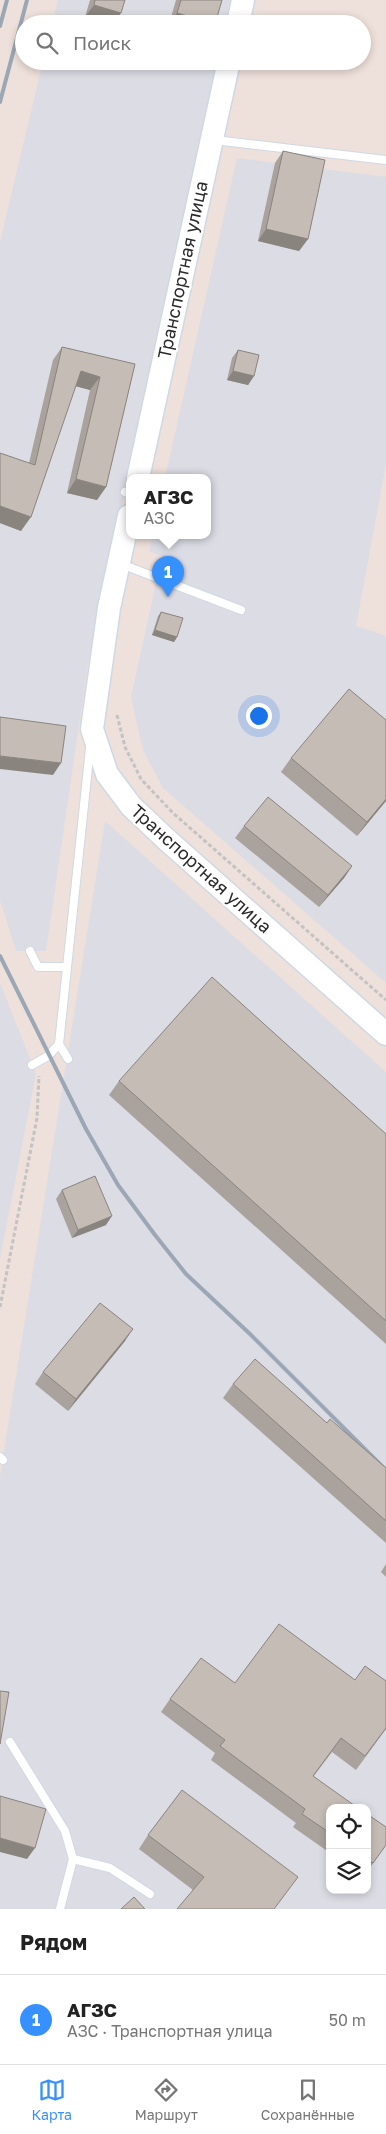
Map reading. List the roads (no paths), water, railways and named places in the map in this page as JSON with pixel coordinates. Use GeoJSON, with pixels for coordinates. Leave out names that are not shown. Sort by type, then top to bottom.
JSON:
{"type":"FeatureCollection","features":[{"type":"Feature","properties":{"kind":"street"},"geometry":{"type":"LineString","coordinates":[[240,15],[243,0]]}},
{"type":"Feature","properties":{"kind":"street","name":"Транспортная улица"},"geometry":{"type":"LineString","coordinates":[[134,474],[227,70]]}},
{"type":"Feature","properties":{"kind":"street","name":"Транспортная улица"},"geometry":{"type":"LineString","coordinates":[[126,530],[109,608],[92,729],[107,774],[132,806],[167,840],[386,1034]]}},
{"type":"Feature","properties":{"kind":"lane"},"geometry":{"type":"LineString","coordinates":[[212,139],[386,160]]}},
{"type":"Feature","properties":{"kind":"lane"},"geometry":{"type":"LineString","coordinates":[[119,564],[241,610]]}},
{"type":"Feature","properties":{"kind":"lane"},"geometry":{"type":"LineString","coordinates":[[34,1064],[48,1056],[59,1044],[92,729]]}},
{"type":"Feature","properties":{"kind":"lane"},"geometry":{"type":"LineString","coordinates":[[30,951],[38,967],[67,967]]}},
{"type":"Feature","properties":{"kind":"lane"},"geometry":{"type":"LineString","coordinates":[[59,1044],[68,1059]]}},
{"type":"Feature","properties":{"kind":"lane"},"geometry":{"type":"LineString","coordinates":[[10,1742],[65,1831],[73,1859],[60,1909]]}},
{"type":"Feature","properties":{"kind":"lane"},"geometry":{"type":"LineString","coordinates":[[73,1859],[110,1868],[150,1894]]}},
{"type":"Feature","properties":{"kind":"railway"},"geometry":{"type":"LineString","coordinates":[[0,26],[7,0]]}},
{"type":"Feature","properties":{"kind":"railway"},"geometry":{"type":"LineString","coordinates":[[23,15],[27,0]]}},
{"type":"Feature","properties":{"kind":"railway"},"geometry":{"type":"LineString","coordinates":[[0,102],[15,45]]}},
{"type":"Feature","properties":{"kind":"railway"},"geometry":{"type":"LineString","coordinates":[[0,956],[86,1129],[118,1185],[155,1235],[186,1274],[250,1334],[386,1470]]}},
{"type":"Feature","properties":{"kind":"place","name":"АГЗС"},"geometry":{"type":"Point","coordinates":[168,597]}}]}
